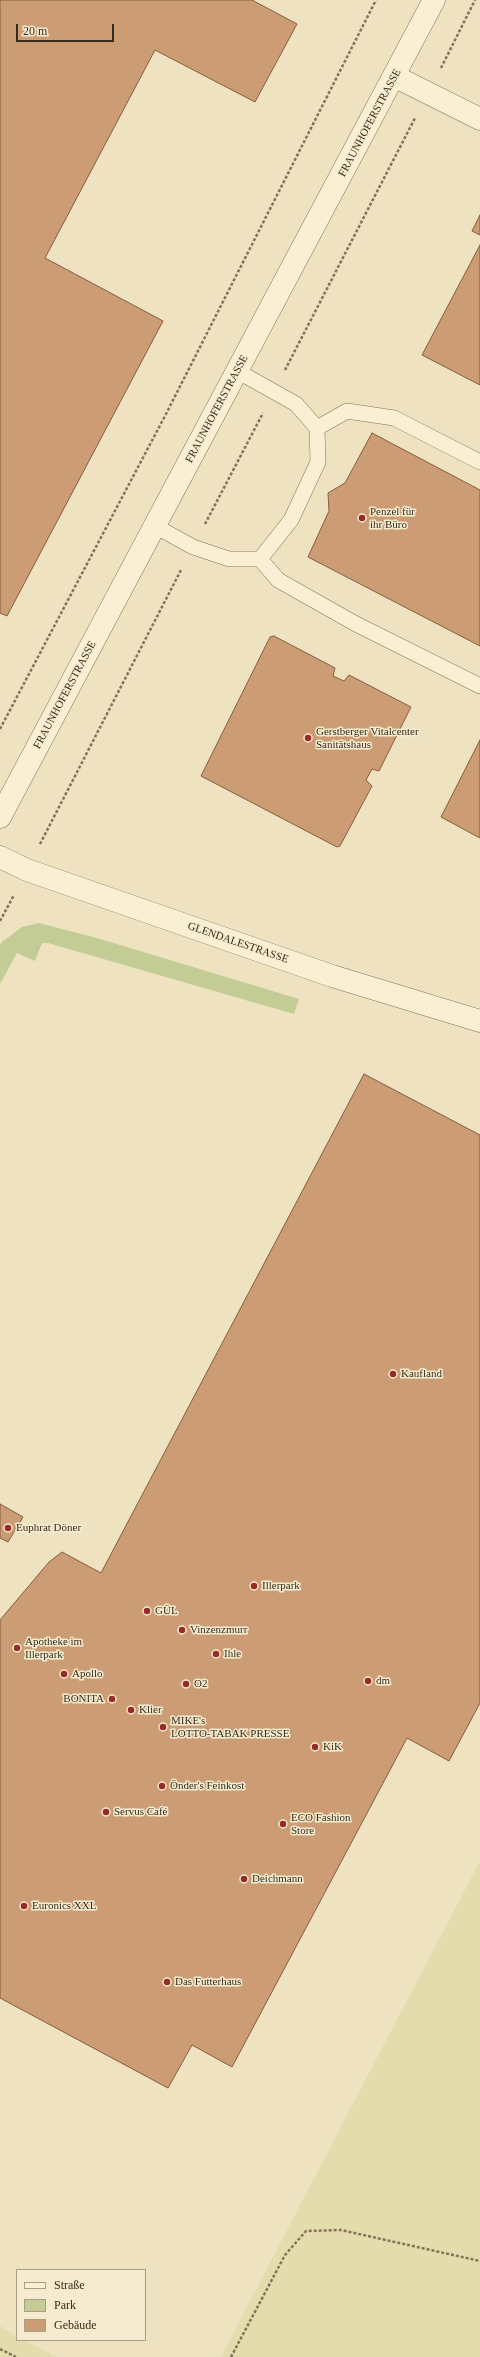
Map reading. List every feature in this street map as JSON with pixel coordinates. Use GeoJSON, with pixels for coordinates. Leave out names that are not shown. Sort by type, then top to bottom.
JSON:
{"type":"FeatureCollection","features":[{"type":"Feature","properties":{"kind":"street","name":"FRAUNHOFERSTRASSE"},"geometry":{"type":"LineString","coordinates":[[0,817],[434,0]]}},
{"type":"Feature","properties":{"kind":"street"},"geometry":{"type":"LineString","coordinates":[[394,76],[480,119]]}},
{"type":"Feature","properties":{"kind":"street","name":"GLENDALESTRASSE"},"geometry":{"type":"LineString","coordinates":[[0,857],[27,870],[332,976],[480,1021]]}},
{"type":"Feature","properties":{"kind":"lane"},"geometry":{"type":"LineString","coordinates":[[237,371],[273,393],[296,404],[317,428],[318,462],[291,520],[260,559]]}},
{"type":"Feature","properties":{"kind":"lane"},"geometry":{"type":"LineString","coordinates":[[317,428],[347,411],[394,418],[480,462]]}},
{"type":"Feature","properties":{"kind":"lane"},"geometry":{"type":"LineString","coordinates":[[155,526],[193,547],[229,559],[260,559],[278,580],[356,624],[480,686]]}},
{"type":"Feature","properties":{"kind":"path"},"geometry":{"type":"LineString","coordinates":[[0,729],[166,414],[376,0]]}},
{"type":"Feature","properties":{"kind":"path"},"geometry":{"type":"LineString","coordinates":[[0,921],[475,0]]}},
{"type":"Feature","properties":{"kind":"path"},"geometry":{"type":"LineString","coordinates":[[231,2357],[285,2255],[306,2231],[341,2230],[480,2261]]}},
{"type":"Feature","properties":{"kind":"path"},"geometry":{"type":"LineString","coordinates":[[0,2349],[16,2357]]}},
{"type":"Feature","properties":{"kind":"shaded area"},"geometry":{"type":"Polygon","coordinates":[[[480,1861],[480,2357],[221,2357],[348,2113],[480,1861]]]}},
{"type":"Feature","properties":{"kind":"shaded area"},"geometry":{"type":"Polygon","coordinates":[[[0,2326],[16,2335],[16,2341],[26,2341],[56,2357],[0,2357],[0,2326]]]}},
{"type":"Feature","properties":{"kind":"green space"},"geometry":{"type":"Polygon","coordinates":[[[39,923],[97,938],[299,999],[294,1014],[48,943],[42,943],[35,961],[17,953],[0,984],[0,945],[22,927],[39,923]]]}},
{"type":"Feature","properties":{"kind":"building"},"geometry":{"type":"Polygon","coordinates":[[[0,0],[252,0],[297,24],[255,102],[155,50],[45,258],[163,321],[7,616],[0,613],[0,0]]]}},
{"type":"Feature","properties":{"kind":"building"},"geometry":{"type":"Polygon","coordinates":[[[480,215],[480,235],[472,231],[480,215]]]}},
{"type":"Feature","properties":{"kind":"building"},"geometry":{"type":"Polygon","coordinates":[[[480,245],[480,385],[422,355],[480,245]]]}},
{"type":"Feature","properties":{"kind":"building"},"geometry":{"type":"Polygon","coordinates":[[[372,433],[480,490],[480,646],[308,557],[329,511],[328,493],[345,483],[372,433]]]}},
{"type":"Feature","properties":{"kind":"building","name":"Gerstberger Vitalcenter Sanitätshaus"},"geometry":{"type":"Polygon","coordinates":[[[274,636],[335,668],[333,676],[344,681],[349,675],[411,707],[379,771],[372,769],[366,780],[372,786],[340,846],[337,847],[201,776],[270,637],[274,636]]]}},
{"type":"Feature","properties":{"kind":"building"},"geometry":{"type":"Polygon","coordinates":[[[480,740],[480,838],[441,817],[480,740]]]}},
{"type":"Feature","properties":{"kind":"building","name":"Illerpark"},"geometry":{"type":"Polygon","coordinates":[[[364,1074],[480,1135],[480,1703],[449,1761],[407,1738],[232,2067],[192,2045],[168,2088],[0,1998],[0,1620],[49,1562],[62,1552],[101,1573],[364,1074]]]}},
{"type":"Feature","properties":{"kind":"building","name":"Euphrat Döner"},"geometry":{"type":"Polygon","coordinates":[[[0,1504],[23,1517],[8,1542],[0,1538],[0,1504]]]}},
{"type":"Feature","properties":{"kind":"place","name":"Penzel für ihr Büro"},"geometry":{"type":"Point","coordinates":[362,518]}},
{"type":"Feature","properties":{"kind":"place","name":"Gerstberger Vitalcenter Sanitätshaus"},"geometry":{"type":"Point","coordinates":[308,738]}},
{"type":"Feature","properties":{"kind":"place","name":"Kaufland"},"geometry":{"type":"Point","coordinates":[393,1374]}},
{"type":"Feature","properties":{"kind":"place","name":"Euphrat Döner"},"geometry":{"type":"Point","coordinates":[8,1528]}},
{"type":"Feature","properties":{"kind":"place","name":"Illerpark"},"geometry":{"type":"Point","coordinates":[254,1586]}},
{"type":"Feature","properties":{"kind":"place","name":"GÜL"},"geometry":{"type":"Point","coordinates":[147,1611]}},
{"type":"Feature","properties":{"kind":"place","name":"Vinzenzmurr"},"geometry":{"type":"Point","coordinates":[182,1630]}},
{"type":"Feature","properties":{"kind":"place","name":"Apotheke im Illerpark"},"geometry":{"type":"Point","coordinates":[17,1648]}},
{"type":"Feature","properties":{"kind":"place","name":"Ihle"},"geometry":{"type":"Point","coordinates":[216,1654]}},
{"type":"Feature","properties":{"kind":"place","name":"Apollo"},"geometry":{"type":"Point","coordinates":[64,1674]}},
{"type":"Feature","properties":{"kind":"place","name":"dm"},"geometry":{"type":"Point","coordinates":[368,1681]}},
{"type":"Feature","properties":{"kind":"place","name":"O2"},"geometry":{"type":"Point","coordinates":[186,1684]}},
{"type":"Feature","properties":{"kind":"place","name":"BONITA"},"geometry":{"type":"Point","coordinates":[112,1699]}},
{"type":"Feature","properties":{"kind":"place","name":"Klier"},"geometry":{"type":"Point","coordinates":[131,1710]}},
{"type":"Feature","properties":{"kind":"place","name":"MIKE's LOTTO-TABAK PRESSE"},"geometry":{"type":"Point","coordinates":[163,1727]}},
{"type":"Feature","properties":{"kind":"place","name":"KiK"},"geometry":{"type":"Point","coordinates":[315,1747]}},
{"type":"Feature","properties":{"kind":"place","name":"Önder's Feinkost"},"geometry":{"type":"Point","coordinates":[162,1786]}},
{"type":"Feature","properties":{"kind":"place","name":"Servus Café"},"geometry":{"type":"Point","coordinates":[106,1812]}},
{"type":"Feature","properties":{"kind":"place","name":"ECO Fashion Store"},"geometry":{"type":"Point","coordinates":[283,1824]}},
{"type":"Feature","properties":{"kind":"place","name":"Deichmann"},"geometry":{"type":"Point","coordinates":[244,1879]}},
{"type":"Feature","properties":{"kind":"place","name":"Euronics XXL"},"geometry":{"type":"Point","coordinates":[24,1906]}},
{"type":"Feature","properties":{"kind":"place","name":"Das Futterhaus"},"geometry":{"type":"Point","coordinates":[167,1982]}}]}
